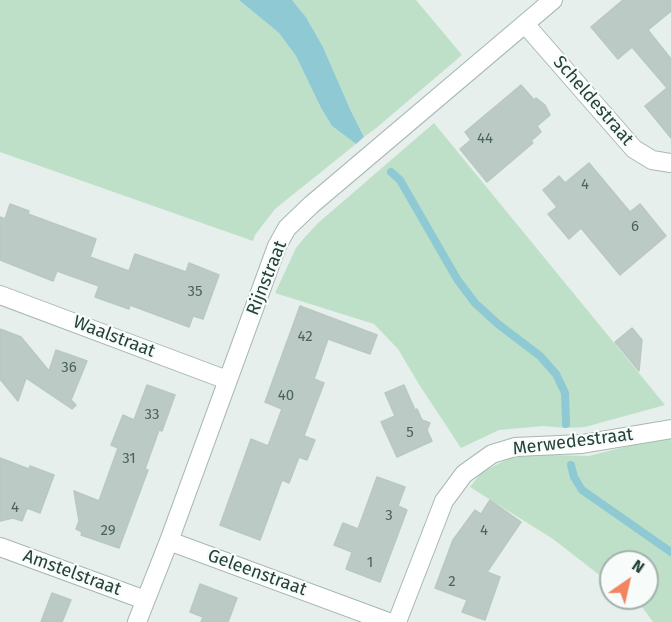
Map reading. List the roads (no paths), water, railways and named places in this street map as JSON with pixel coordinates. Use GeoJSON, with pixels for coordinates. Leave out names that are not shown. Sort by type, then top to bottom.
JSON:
{"type":"FeatureCollection","features":[{"type":"Feature","properties":{"kind":"street","name":"Rijnstraat"},"geometry":{"type":"LineString","coordinates":[[137,622],[277,246],[287,228],[311,205],[553,0]]}},
{"type":"Feature","properties":{"kind":"street","name":"Scheldestraat"},"geometry":{"type":"LineString","coordinates":[[525,24],[634,149],[652,160],[671,163]]}},
{"type":"Feature","properties":{"kind":"street","name":"Waalstraat"},"geometry":{"type":"LineString","coordinates":[[0,295],[227,380]]}},
{"type":"Feature","properties":{"kind":"street","name":"Merwedestraat"},"geometry":{"type":"LineString","coordinates":[[397,622],[444,501],[464,474],[492,454],[515,447],[582,444],[671,429]]}},
{"type":"Feature","properties":{"kind":"street","name":"Geleenstraat"},"geometry":{"type":"LineString","coordinates":[[169,541],[343,614],[388,622]]}},
{"type":"Feature","properties":{"kind":"street","name":"Amstelstraat"},"geometry":{"type":"LineString","coordinates":[[0,547],[145,600]]}},
{"type":"Feature","properties":{"kind":"water"},"geometry":{"type":"Polygon","coordinates":[[[239,0],[292,0],[306,17],[323,47],[364,137],[356,144],[332,126],[296,56],[279,33],[239,0]]]}},
{"type":"Feature","properties":{"kind":"waterway"},"geometry":{"type":"LineString","coordinates":[[391,172],[400,180],[457,279],[475,303],[540,356],[556,374],[565,393],[566,424]]}},
{"type":"Feature","properties":{"kind":"waterway"},"geometry":{"type":"LineString","coordinates":[[571,465],[574,477],[582,490],[671,552]]}}]}
